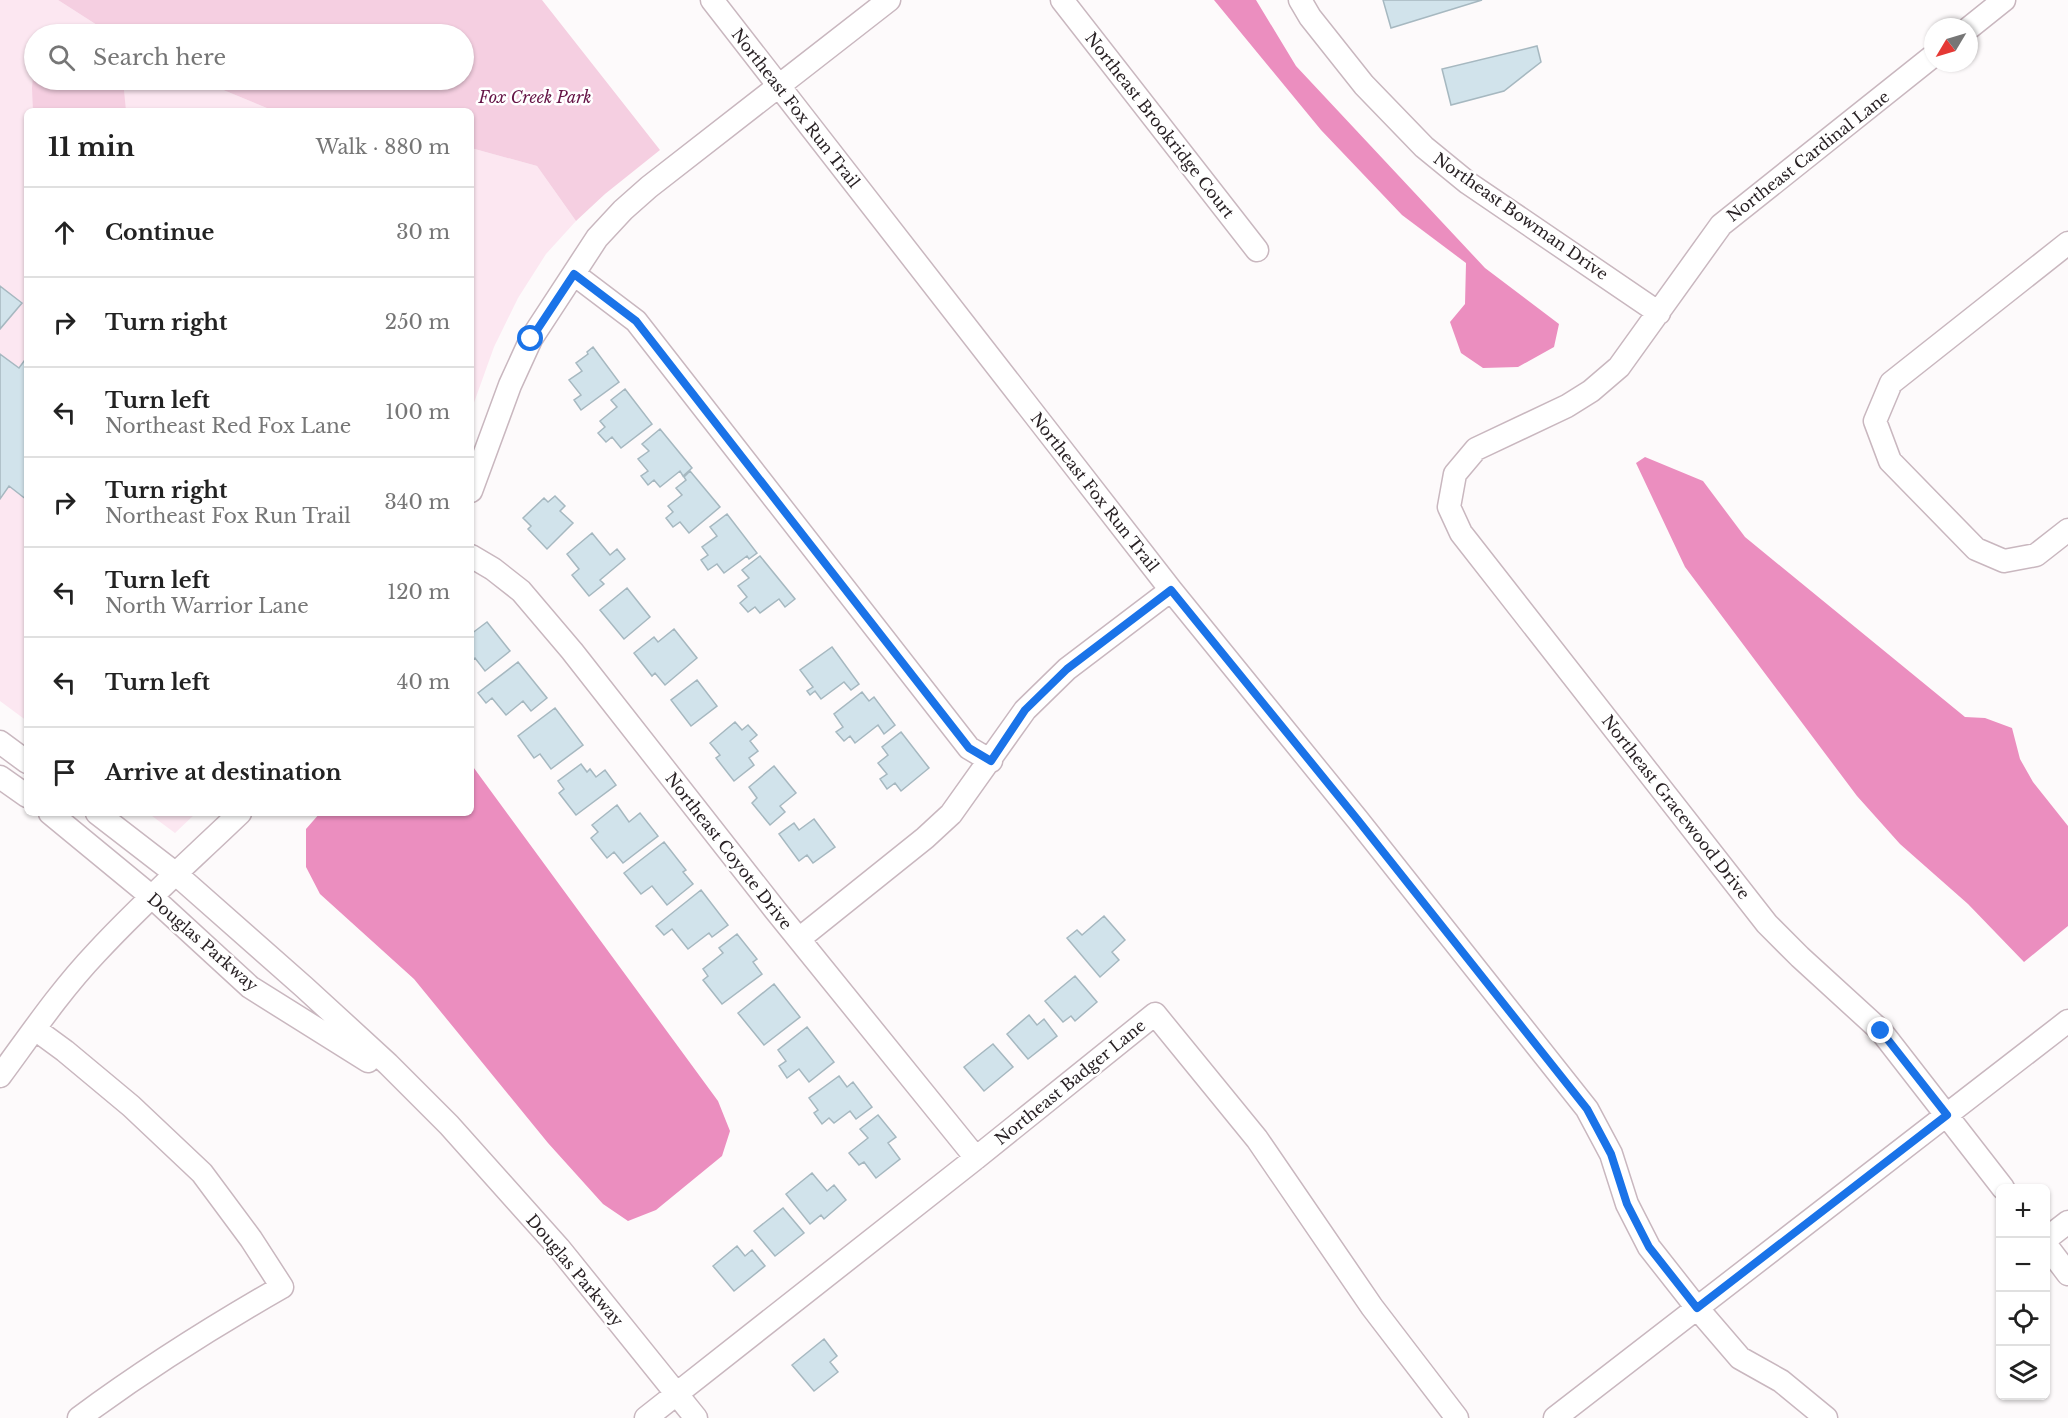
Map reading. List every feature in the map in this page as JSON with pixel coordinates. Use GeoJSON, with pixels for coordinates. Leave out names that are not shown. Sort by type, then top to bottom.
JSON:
{"type":"FeatureCollection","features":[{"type":"Feature","properties":{"kind":"street","name":"Northeast Fox Run Trail"},"geometry":{"type":"LineString","coordinates":[[712,0],[1171,590],[1357,819],[1587,1109],[1611,1154],[1627,1204],[1649,1247],[1740,1358],[1781,1381],[1826,1418]]}},
{"type":"Feature","properties":{"kind":"street"},"geometry":{"type":"LineString","coordinates":[[474,483],[510,385],[531,339],[597,238],[649,187],[889,0]]}},
{"type":"Feature","properties":{"kind":"street","name":"Northeast Brookridge Court"},"geometry":{"type":"LineString","coordinates":[[1062,0],[1257,250]]}},
{"type":"Feature","properties":{"kind":"street","name":"Northeast Bowman Drive"},"geometry":{"type":"LineString","coordinates":[[1300,0],[1310,17],[1364,86],[1424,147],[1468,183],[1659,313]]}},
{"type":"Feature","properties":{"kind":"street"},"geometry":{"type":"LineString","coordinates":[[1978,21],[2004,0]]}},
{"type":"Feature","properties":{"kind":"street","name":"Northeast Cardinal Lane"},"geometry":{"type":"LineString","coordinates":[[1455,474],[1476,449],[1567,406],[1591,392],[1619,367],[1720,225],[1924,63]]}},
{"type":"Feature","properties":{"kind":"street"},"geometry":{"type":"LineString","coordinates":[[2068,243],[1891,383],[1875,421],[1890,460],[1976,549],[2004,561],[2036,555],[2068,530]]}},
{"type":"Feature","properties":{"kind":"street"},"geometry":{"type":"LineString","coordinates":[[574,274],[636,321],[969,748],[991,761]]}},
{"type":"Feature","properties":{"kind":"street","name":"Northeast Gracewood Drive"},"geometry":{"type":"LineString","coordinates":[[1455,474],[1449,507],[1461,533],[1767,924],[1881,1031],[1999,1184]]}},
{"type":"Feature","properties":{"kind":"street","name":"Northeast Coyote Drive"},"geometry":{"type":"LineString","coordinates":[[474,558],[493,569],[521,591],[572,651],[799,939],[976,1158]]}},
{"type":"Feature","properties":{"kind":"street"},"geometry":{"type":"LineString","coordinates":[[799,939],[951,814],[991,761],[1025,710],[1067,669],[1171,590]]}},
{"type":"Feature","properties":{"kind":"street"},"geometry":{"type":"LineString","coordinates":[[0,742],[24,760]]}},
{"type":"Feature","properties":{"kind":"street"},"geometry":{"type":"LineString","coordinates":[[0,777],[24,794]]}},
{"type":"Feature","properties":{"kind":"street","name":"Douglas Parkway"},"geometry":{"type":"LineString","coordinates":[[54,816],[152,897],[250,987],[356,1052],[423,1100]]}},
{"type":"Feature","properties":{"kind":"street","name":"Douglas Parkway"},"geometry":{"type":"LineString","coordinates":[[101,816],[176,874],[304,987],[423,1100],[559,1248],[696,1418]]}},
{"type":"Feature","properties":{"kind":"street"},"geometry":{"type":"LineString","coordinates":[[0,1076],[44,1015],[95,954],[237,816]]}},
{"type":"Feature","properties":{"kind":"street","name":"Northeast Badger Lane"},"geometry":{"type":"LineString","coordinates":[[646,1418],[1155,1014],[1257,1139],[1372,1308],[1456,1418]]}},
{"type":"Feature","properties":{"kind":"street"},"geometry":{"type":"LineString","coordinates":[[1555,1418],[2068,1021]]}},
{"type":"Feature","properties":{"kind":"street"},"geometry":{"type":"LineString","coordinates":[[35,1029],[131,1106],[202,1173],[251,1239],[282,1287],[226,1319],[79,1418]]}},
{"type":"Feature","properties":{"kind":"street"},"geometry":{"type":"LineString","coordinates":[[2047,1238],[2068,1222]]}},
{"type":"Feature","properties":{"kind":"street"},"geometry":{"type":"LineString","coordinates":[[2050,1250],[2068,1274]]}},
{"type":"Feature","properties":{"kind":"shaded area"},"geometry":{"type":"Polygon","coordinates":[[[0,0],[58,0],[95,24],[24,24],[24,90],[223,90],[267,108],[24,108],[24,719],[0,701],[0,0]]]}},
{"type":"Feature","properties":{"kind":"shaded area"},"geometry":{"type":"Polygon","coordinates":[[[1214,0],[1256,0],[1296,66],[1485,268],[1559,324],[1554,347],[1518,367],[1483,368],[1461,353],[1450,322],[1465,304],[1466,263],[1402,215],[1321,130],[1214,0]]]}},
{"type":"Feature","properties":{"kind":"shaded area"},"geometry":{"type":"Polygon","coordinates":[[[474,149],[537,166],[576,221],[546,254],[518,298],[494,347],[474,403],[474,149]]]}},
{"type":"Feature","properties":{"kind":"shaded area"},"geometry":{"type":"Polygon","coordinates":[[[1645,457],[1703,481],[1745,537],[1965,717],[1985,718],[2012,728],[2020,759],[2033,782],[2068,826],[2068,926],[2024,962],[1968,904],[1900,844],[1857,796],[1685,567],[1636,463],[1645,457]]]}},
{"type":"Feature","properties":{"kind":"shaded area"},"geometry":{"type":"Polygon","coordinates":[[[474,768],[718,1101],[730,1131],[722,1156],[656,1210],[628,1221],[603,1204],[548,1143],[414,979],[320,894],[306,867],[306,829],[317,816],[474,816],[474,768]]]}},
{"type":"Feature","properties":{"kind":"shaded area"},"geometry":{"type":"Polygon","coordinates":[[[152,816],[193,816],[175,833],[152,816]]]}},
{"type":"Feature","properties":{"kind":"green space","name":"Fox Creek Park"},"geometry":{"type":"Polygon","coordinates":[[[58,0],[542,0],[660,150],[605,194],[576,221],[537,166],[474,149],[474,108],[267,108],[223,90],[474,90],[474,24],[95,24],[58,0]]]}},
{"type":"Feature","properties":{"kind":"green space"},"geometry":{"type":"Polygon","coordinates":[[[32,90],[124,90],[126,108],[33,108],[32,90]]]}},
{"type":"Feature","properties":{"kind":"building"},"geometry":{"type":"Polygon","coordinates":[[[1383,0],[1482,0],[1391,28],[1383,0]]]}},
{"type":"Feature","properties":{"kind":"building"},"geometry":{"type":"Polygon","coordinates":[[[1537,46],[1541,62],[1504,91],[1451,105],[1442,69],[1537,46]]]}},
{"type":"Feature","properties":{"kind":"building"},"geometry":{"type":"Polygon","coordinates":[[[0,286],[22,303],[0,329],[0,286]]]}},
{"type":"Feature","properties":{"kind":"building"},"geometry":{"type":"Polygon","coordinates":[[[593,347],[619,382],[581,410],[574,400],[581,395],[569,380],[582,371],[576,363],[593,347]]]}},
{"type":"Feature","properties":{"kind":"building"},"geometry":{"type":"Polygon","coordinates":[[[0,354],[19,368],[24,361],[24,498],[9,486],[0,499],[0,354]]]}},
{"type":"Feature","properties":{"kind":"building"},"geometry":{"type":"Polygon","coordinates":[[[625,389],[652,424],[621,448],[612,437],[606,442],[598,433],[605,427],[600,421],[617,407],[611,400],[625,389]]]}},
{"type":"Feature","properties":{"kind":"building"},"geometry":{"type":"Polygon","coordinates":[[[660,429],[692,468],[683,476],[680,471],[660,487],[654,480],[648,485],[641,476],[648,471],[638,459],[649,451],[642,444],[660,429]]]}},
{"type":"Feature","properties":{"kind":"building"},"geometry":{"type":"Polygon","coordinates":[[[690,471],[720,507],[689,533],[680,522],[673,527],[666,518],[673,512],[668,506],[682,495],[676,488],[686,480],[684,477],[690,471]]]}},
{"type":"Feature","properties":{"kind":"building"},"geometry":{"type":"Polygon","coordinates":[[[555,496],[565,506],[560,511],[573,523],[547,549],[528,529],[531,526],[523,518],[544,498],[548,502],[555,496]]]}},
{"type":"Feature","properties":{"kind":"building"},"geometry":{"type":"Polygon","coordinates":[[[727,514],[757,553],[749,559],[747,556],[724,573],[717,564],[708,570],[701,560],[708,555],[702,547],[717,536],[710,527],[727,514]]]}},
{"type":"Feature","properties":{"kind":"building"},"geometry":{"type":"Polygon","coordinates":[[[592,533],[610,555],[617,549],[625,559],[600,580],[604,584],[589,596],[572,575],[579,569],[567,554],[592,533]]]}},
{"type":"Feature","properties":{"kind":"building"},"geometry":{"type":"Polygon","coordinates":[[[760,556],[795,599],[785,607],[779,599],[760,613],[755,607],[748,612],[740,603],[747,597],[738,586],[749,578],[742,570],[760,556]]]}},
{"type":"Feature","properties":{"kind":"building"},"geometry":{"type":"Polygon","coordinates":[[[627,588],[650,617],[624,639],[600,610],[627,588]]]}},
{"type":"Feature","properties":{"kind":"building"},"geometry":{"type":"Polygon","coordinates":[[[487,622],[510,651],[485,671],[474,659],[474,632],[487,622]]]}},
{"type":"Feature","properties":{"kind":"building"},"geometry":{"type":"Polygon","coordinates":[[[674,629],[697,658],[665,685],[655,673],[652,676],[634,653],[654,637],[658,642],[674,629]]]}},
{"type":"Feature","properties":{"kind":"building"},"geometry":{"type":"Polygon","coordinates":[[[832,647],[859,684],[851,690],[844,682],[821,699],[815,691],[810,695],[807,691],[813,687],[800,670],[832,647]]]}},
{"type":"Feature","properties":{"kind":"building"},"geometry":{"type":"Polygon","coordinates":[[[518,662],[547,698],[531,711],[523,701],[506,715],[492,698],[486,703],[478,693],[518,662]]]}},
{"type":"Feature","properties":{"kind":"building"},"geometry":{"type":"Polygon","coordinates":[[[697,680],[717,706],[691,726],[671,700],[697,680]]]}},
{"type":"Feature","properties":{"kind":"building"},"geometry":{"type":"Polygon","coordinates":[[[862,692],[869,701],[874,697],[895,725],[884,734],[878,725],[855,743],[850,736],[844,741],[836,732],[843,727],[834,714],[862,692]]]}},
{"type":"Feature","properties":{"kind":"building"},"geometry":{"type":"Polygon","coordinates":[[[555,708],[583,745],[551,769],[540,754],[534,758],[518,736],[555,708]]]}},
{"type":"Feature","properties":{"kind":"building"},"geometry":{"type":"Polygon","coordinates":[[[735,722],[742,730],[748,725],[757,735],[750,741],[758,751],[749,758],[754,765],[734,781],[716,758],[720,755],[710,743],[735,722]]]}},
{"type":"Feature","properties":{"kind":"building"},"geometry":{"type":"Polygon","coordinates":[[[901,732],[929,768],[901,791],[895,783],[887,789],[880,779],[887,774],[878,763],[888,755],[882,747],[901,732]]]}},
{"type":"Feature","properties":{"kind":"building"},"geometry":{"type":"Polygon","coordinates":[[[581,764],[587,772],[590,769],[596,777],[605,770],[616,785],[576,815],[559,793],[564,789],[558,781],[581,764]]]}},
{"type":"Feature","properties":{"kind":"building"},"geometry":{"type":"Polygon","coordinates":[[[774,766],[796,793],[780,806],[785,812],[770,825],[752,803],[757,798],[749,787],[774,766]]]}},
{"type":"Feature","properties":{"kind":"building"},"geometry":{"type":"Polygon","coordinates":[[[617,805],[629,822],[640,813],[658,836],[623,863],[614,852],[607,858],[591,838],[598,832],[592,825],[617,805]]]}},
{"type":"Feature","properties":{"kind":"building"},"geometry":{"type":"Polygon","coordinates":[[[814,819],[835,847],[813,863],[807,855],[799,861],[779,834],[794,823],[799,830],[814,819]]]}},
{"type":"Feature","properties":{"kind":"building"},"geometry":{"type":"Polygon","coordinates":[[[664,842],[686,870],[683,872],[693,884],[667,905],[652,886],[641,894],[624,873],[664,842]]]}},
{"type":"Feature","properties":{"kind":"building"},"geometry":{"type":"Polygon","coordinates":[[[701,890],[728,925],[712,937],[709,933],[688,949],[672,929],[664,935],[656,926],[701,890]]]}},
{"type":"Feature","properties":{"kind":"building"},"geometry":{"type":"Polygon","coordinates":[[[1104,916],[1125,940],[1112,952],[1119,960],[1100,977],[1067,938],[1077,930],[1082,935],[1104,916]]]}},
{"type":"Feature","properties":{"kind":"building"},"geometry":{"type":"Polygon","coordinates":[[[737,934],[757,959],[753,962],[762,974],[722,1004],[703,980],[708,976],[703,969],[723,953],[719,948],[737,934]]]}},
{"type":"Feature","properties":{"kind":"building"},"geometry":{"type":"Polygon","coordinates":[[[1075,976],[1097,1002],[1075,1021],[1071,1016],[1063,1022],[1045,1001],[1075,976]]]}},
{"type":"Feature","properties":{"kind":"building"},"geometry":{"type":"Polygon","coordinates":[[[774,984],[800,1017],[764,1045],[738,1013],[774,984]]]}},
{"type":"Feature","properties":{"kind":"building"},"geometry":{"type":"Polygon","coordinates":[[[1029,1015],[1037,1025],[1044,1019],[1057,1036],[1028,1059],[1007,1034],[1029,1015]]]}},
{"type":"Feature","properties":{"kind":"building"},"geometry":{"type":"Polygon","coordinates":[[[807,1027],[834,1062],[809,1082],[799,1069],[787,1078],[779,1066],[786,1061],[778,1050],[807,1027]]]}},
{"type":"Feature","properties":{"kind":"building"},"geometry":{"type":"Polygon","coordinates":[[[993,1044],[1013,1067],[984,1091],[964,1067],[993,1044]]]}},
{"type":"Feature","properties":{"kind":"building"},"geometry":{"type":"Polygon","coordinates":[[[839,1076],[847,1087],[853,1082],[872,1107],[856,1119],[850,1111],[834,1123],[829,1118],[822,1124],[814,1113],[818,1110],[809,1098],[839,1076]]]}},
{"type":"Feature","properties":{"kind":"building"},"geometry":{"type":"Polygon","coordinates":[[[878,1115],[896,1137],[888,1143],[900,1159],[876,1178],[864,1162],[859,1165],[849,1153],[868,1138],[860,1129],[878,1115]]]}},
{"type":"Feature","properties":{"kind":"building"},"geometry":{"type":"Polygon","coordinates":[[[812,1173],[827,1191],[834,1185],[846,1200],[824,1219],[821,1215],[810,1224],[786,1194],[812,1173]]]}},
{"type":"Feature","properties":{"kind":"building"},"geometry":{"type":"Polygon","coordinates":[[[783,1208],[804,1233],[775,1256],[754,1231],[783,1208]]]}},
{"type":"Feature","properties":{"kind":"building"},"geometry":{"type":"Polygon","coordinates":[[[737,1246],[745,1256],[752,1250],[765,1266],[734,1291],[713,1266],[737,1246]]]}},
{"type":"Feature","properties":{"kind":"building"},"geometry":{"type":"Polygon","coordinates":[[[824,1339],[837,1356],[830,1362],[838,1372],[814,1391],[792,1365],[824,1339]]]}},
{"type":"Feature","properties":{"kind":"route"},"geometry":{"type":"LineString","coordinates":[[531,339],[574,274],[636,321],[969,748],[991,761],[1025,710],[1067,669],[1171,590],[1357,819],[1587,1109],[1611,1154],[1627,1204],[1649,1247],[1697,1308],[1947,1115],[1881,1031]]}}]}
